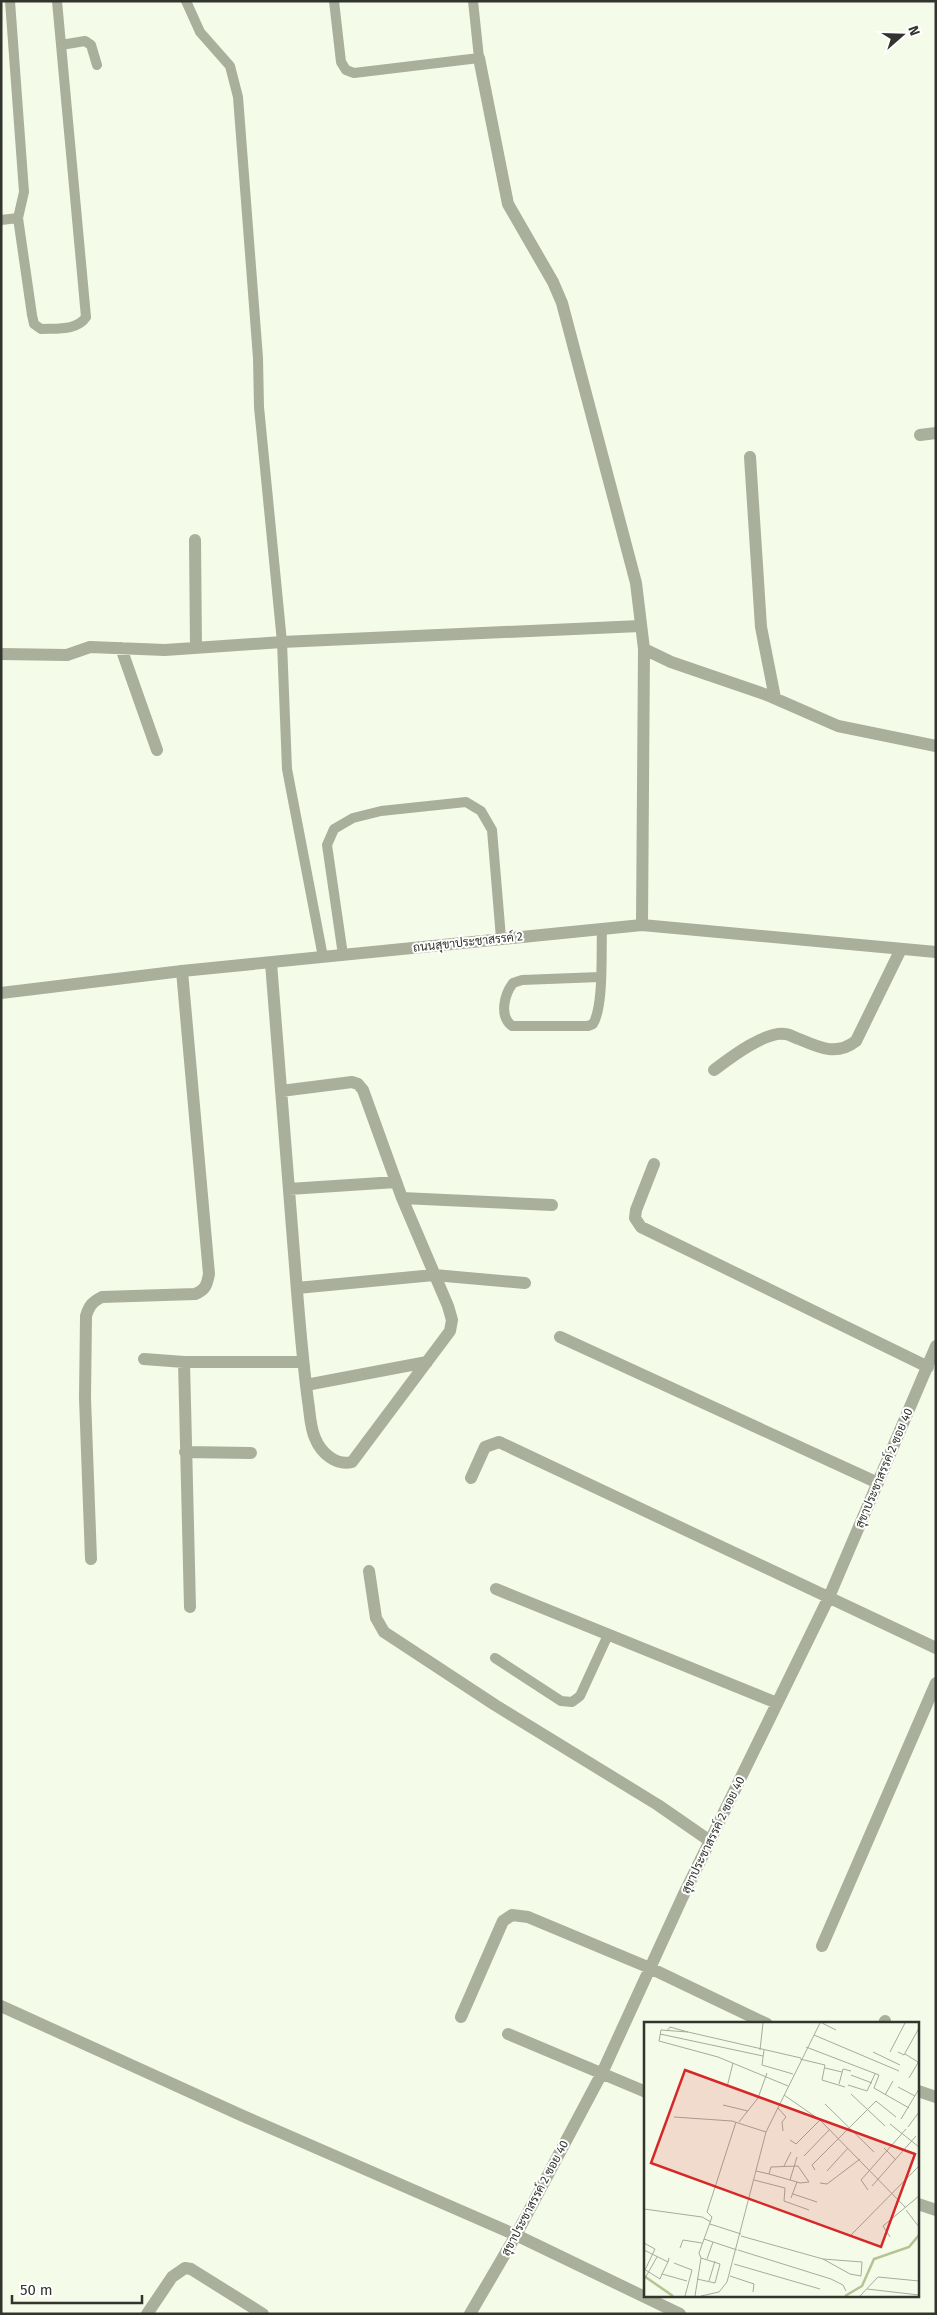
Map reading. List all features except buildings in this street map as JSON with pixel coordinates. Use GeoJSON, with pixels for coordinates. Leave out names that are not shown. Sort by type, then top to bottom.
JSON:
{"type":"FeatureCollection","features":[{"type":"Feature","properties":{"kind":"street"},"geometry":{"type":"LineString","coordinates":[[479,58],[508,204],[554,282],[562,303],[636,583],[644,649],[642,925]]}},
{"type":"Feature","properties":{"kind":"street"},"geometry":{"type":"LineString","coordinates":[[920,435],[936,433]]}},
{"type":"Feature","properties":{"kind":"street"},"geometry":{"type":"LineString","coordinates":[[750,457],[761,627],[775,698]]}},
{"type":"Feature","properties":{"kind":"street"},"geometry":{"type":"LineString","coordinates":[[195,540],[196,648]]}},
{"type":"Feature","properties":{"kind":"street"},"geometry":{"type":"LineString","coordinates":[[1,654],[67,655],[90,647],[165,650],[282,642],[640,626]]}},
{"type":"Feature","properties":{"kind":"street"},"geometry":{"type":"LineString","coordinates":[[121,648],[157,750]]}},
{"type":"Feature","properties":{"kind":"street"},"geometry":{"type":"LineString","coordinates":[[644,649],[672,662],[775,698],[838,726],[936,746]]}},
{"type":"Feature","properties":{"kind":"street","name":"ถนนสุขาประชาสรรค์ 2"},"geometry":{"type":"LineString","coordinates":[[1,993],[182,971],[642,925],[936,952]]}},
{"type":"Feature","properties":{"kind":"street"},"geometry":{"type":"LineString","coordinates":[[714,1070],[744,1048],[766,1038],[785,1033],[810,1044],[834,1050],[845,1050],[856,1041],[901,949]]}},
{"type":"Feature","properties":{"kind":"street"},"geometry":{"type":"LineString","coordinates":[[271,962],[281,1091],[303,1362],[306,1385],[316,1440],[334,1461],[344,1464],[352,1462],[427,1362],[450,1331],[452,1320],[358,1084],[352,1082],[281,1091]]}},
{"type":"Feature","properties":{"kind":"street"},"geometry":{"type":"LineString","coordinates":[[91,1559],[85,1398],[86,1316],[89,1307],[94,1301],[102,1297],[195,1294],[202,1291],[206,1286],[208,1274],[182,971]]}},
{"type":"Feature","properties":{"kind":"street"},"geometry":{"type":"LineString","coordinates":[[654,1164],[636,1210],[635,1218],[641,1227],[928,1367]]}},
{"type":"Feature","properties":{"kind":"street"},"geometry":{"type":"LineString","coordinates":[[289,1189],[396,1182]]}},
{"type":"Feature","properties":{"kind":"street"},"geometry":{"type":"LineString","coordinates":[[402,1198],[552,1205]]}},
{"type":"Feature","properties":{"kind":"street"},"geometry":{"type":"LineString","coordinates":[[297,1288],[434,1275],[525,1282]]}},
{"type":"Feature","properties":{"kind":"street"},"geometry":{"type":"LineString","coordinates":[[560,1337],[878,1483]]}},
{"type":"Feature","properties":{"kind":"street","name":"สุขาประชาสรรค์ 2 ซอย 40"},"geometry":{"type":"LineString","coordinates":[[470,2314],[516,2235],[602,2073],[710,1841],[829,1597],[936,1346]]}},
{"type":"Feature","properties":{"kind":"street"},"geometry":{"type":"LineString","coordinates":[[144,1359],[184,1362],[303,1362]]}},
{"type":"Feature","properties":{"kind":"street"},"geometry":{"type":"LineString","coordinates":[[184,1362],[190,1607]]}},
{"type":"Feature","properties":{"kind":"street"},"geometry":{"type":"LineString","coordinates":[[306,1385],[427,1362]]}},
{"type":"Feature","properties":{"kind":"street"},"geometry":{"type":"LineString","coordinates":[[471,1478],[485,1447],[499,1442],[936,1648]]}},
{"type":"Feature","properties":{"kind":"street"},"geometry":{"type":"LineString","coordinates":[[185,1452],[251,1454]]}},
{"type":"Feature","properties":{"kind":"street"},"geometry":{"type":"LineString","coordinates":[[369,1571],[376,1618],[384,1632],[495,1705],[658,1805],[710,1841]]}},
{"type":"Feature","properties":{"kind":"street"},"geometry":{"type":"LineString","coordinates":[[496,1588],[777,1704]]}},
{"type":"Feature","properties":{"kind":"street"},"geometry":{"type":"LineString","coordinates":[[822,1946],[936,1683]]}},
{"type":"Feature","properties":{"kind":"street"},"geometry":{"type":"LineString","coordinates":[[461,2017],[504,1922],[512,1915],[528,1917],[650,1968],[763,2022]]}},
{"type":"Feature","properties":{"kind":"street"},"geometry":{"type":"LineString","coordinates":[[1,2006],[243,2116],[516,2235],[644,2297]]}},
{"type":"Feature","properties":{"kind":"street"},"geometry":{"type":"LineString","coordinates":[[508,2034],[644,2091]]}},
{"type":"Feature","properties":{"kind":"street"},"geometry":{"type":"LineString","coordinates":[[920,2092],[936,2097]]}},
{"type":"Feature","properties":{"kind":"street"},"geometry":{"type":"LineString","coordinates":[[920,2205],[936,2210]]}},
{"type":"Feature","properties":{"kind":"street"},"geometry":{"type":"LineString","coordinates":[[147,2314],[172,2277],[186,2268],[263,2314]]}},
{"type":"Feature","properties":{"kind":"street"},"geometry":{"type":"LineString","coordinates":[[647,2298],[680,2314]]}},
{"type":"Feature","properties":{"kind":"lane"},"geometry":{"type":"LineString","coordinates":[[10,1],[24,192],[18,218],[34,324],[41,329],[75,327],[82,323],[86,317],[57,1]]}},
{"type":"Feature","properties":{"kind":"lane"},"geometry":{"type":"LineString","coordinates":[[186,1],[200,32],[230,66],[238,97],[258,358],[259,407],[282,642],[287,768],[323,957]]}},
{"type":"Feature","properties":{"kind":"lane"},"geometry":{"type":"LineString","coordinates":[[334,1],[341,62],[346,70],[354,73],[479,58],[473,1]]}},
{"type":"Feature","properties":{"kind":"lane"},"geometry":{"type":"LineString","coordinates":[[60,45],[85,41],[91,45],[97,66]]}},
{"type":"Feature","properties":{"kind":"lane"},"geometry":{"type":"LineString","coordinates":[[1,220],[18,218]]}},
{"type":"Feature","properties":{"kind":"lane"},"geometry":{"type":"LineString","coordinates":[[343,955],[327,845],[334,829],[353,818],[381,811],[466,802],[481,811],[492,830],[501,938]]}},
{"type":"Feature","properties":{"kind":"lane"},"geometry":{"type":"LineString","coordinates":[[600,977],[522,980],[513,983],[507,991],[504,1016],[506,1021],[512,1026],[588,1026],[593,1024],[598,1010],[600,977],[602,928]]}},
{"type":"Feature","properties":{"kind":"lane"},"geometry":{"type":"LineString","coordinates":[[496,1658],[561,1701],[572,1702],[580,1696],[608,1635]]}}]}
